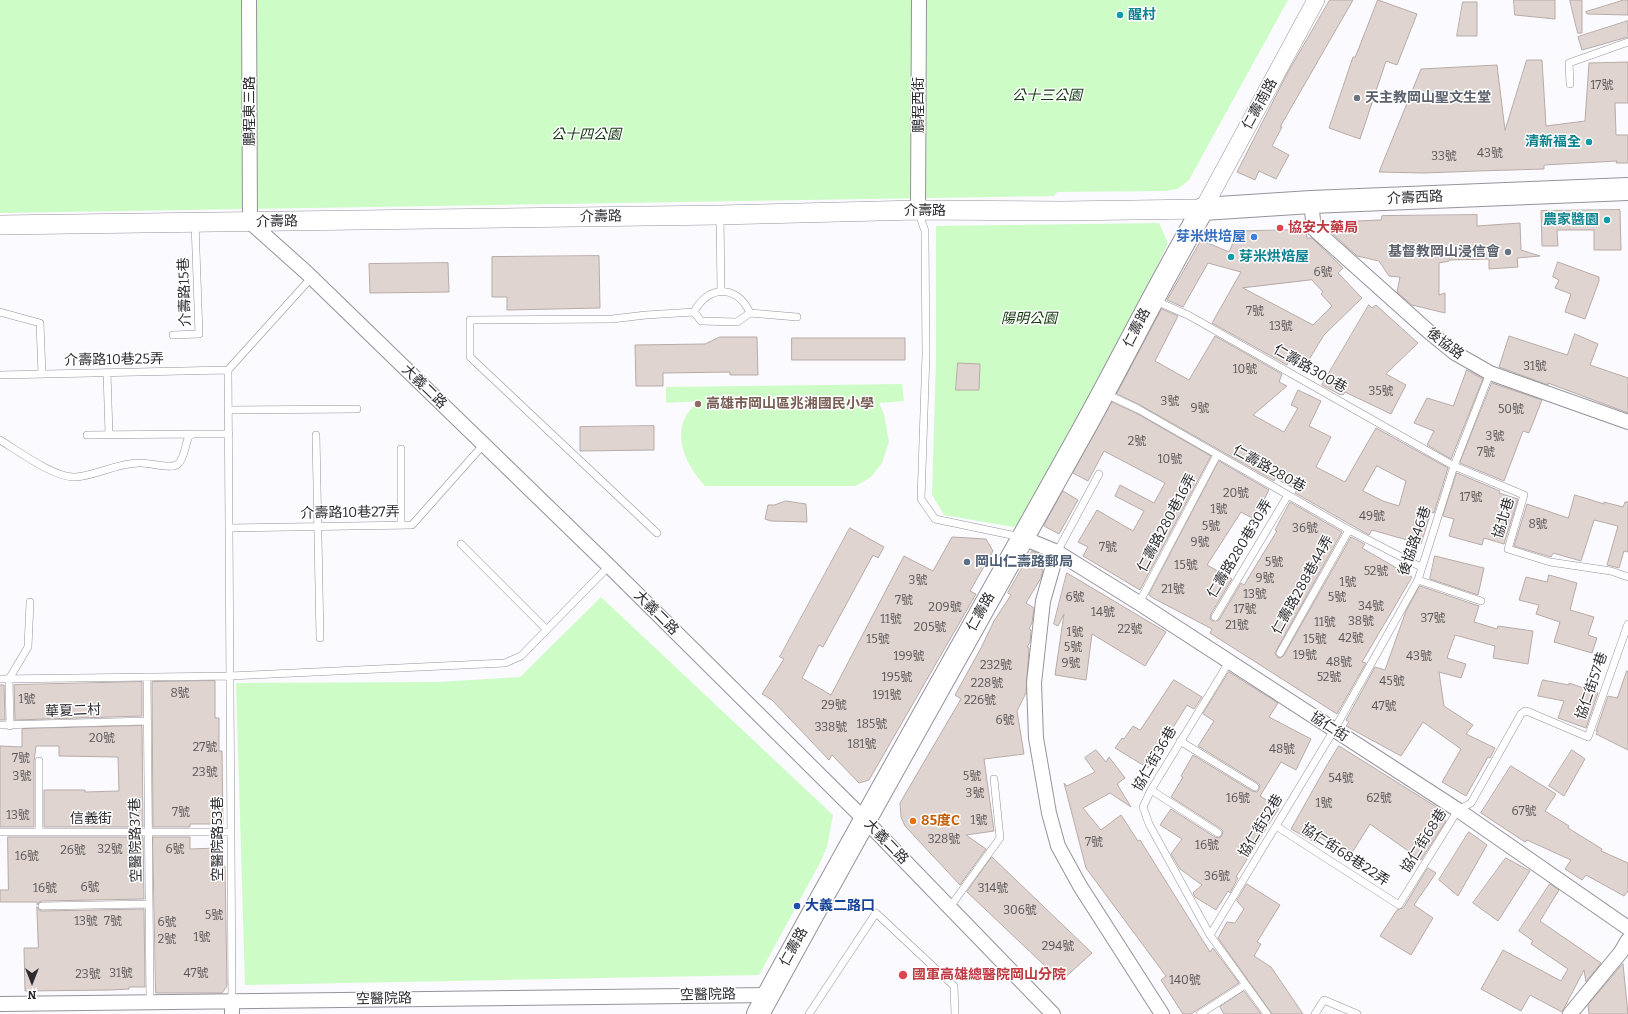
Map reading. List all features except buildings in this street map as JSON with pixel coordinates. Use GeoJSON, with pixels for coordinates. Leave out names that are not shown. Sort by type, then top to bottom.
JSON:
{"type":"FeatureCollection","features":[{"type":"Feature","properties":{"kind":"main road","name":"介壽西路"},"geometry":{"type":"LineString","coordinates":[[1203,209],[1311,202],[1628,188]]}},
{"type":"Feature","properties":{"kind":"main road","name":"介壽路"},"geometry":{"type":"LineString","coordinates":[[0,225],[720,215],[918,210],[1063,211],[1203,209]]}},
{"type":"Feature","properties":{"kind":"main road","name":"仁壽路"},"geometry":{"type":"LineString","coordinates":[[758,1014],[864,819],[1104,393],[1152,299],[1203,209]]}},
{"type":"Feature","properties":{"kind":"street","name":"鵬程東三路"},"geometry":{"type":"LineString","coordinates":[[249,0],[250,222]]}},
{"type":"Feature","properties":{"kind":"street","name":"鵬程西街"},"geometry":{"type":"LineString","coordinates":[[918,210],[919,0]]}},
{"type":"Feature","properties":{"kind":"street","name":"仁壽南路"},"geometry":{"type":"LineString","coordinates":[[1203,209],[1316,0]]}},
{"type":"Feature","properties":{"kind":"street","name":"後協路"},"geometry":{"type":"LineString","coordinates":[[1311,202],[1314,229],[1428,331],[1455,353],[1490,373],[1628,422]]}},
{"type":"Feature","properties":{"kind":"street","name":"大義二路"},"geometry":{"type":"LineString","coordinates":[[250,222],[311,278],[609,566],[864,819],[1053,1014]]}},
{"type":"Feature","properties":{"kind":"street","name":"協仁街"},"geometry":{"type":"LineString","coordinates":[[1023,538],[1056,552],[1139,603],[1458,810],[1628,928]]}},
{"type":"Feature","properties":{"kind":"street"},"geometry":{"type":"LineString","coordinates":[[1056,552],[1043,601],[1034,683],[1036,738],[1049,813],[1058,846],[1080,886],[1162,1014]]}},
{"type":"Feature","properties":{"kind":"street"},"geometry":{"type":"LineString","coordinates":[[1570,1014],[1621,952],[1628,940]]}},
{"type":"Feature","properties":{"kind":"street","name":"空醫院路"},"geometry":{"type":"LineString","coordinates":[[0,1004],[150,1002],[197,1008],[232,1008],[769,995]]}},
{"type":"Feature","properties":{"kind":"lane"},"geometry":{"type":"LineString","coordinates":[[1570,84],[1569,63],[1628,42]]}},
{"type":"Feature","properties":{"kind":"lane"},"geometry":{"type":"LineString","coordinates":[[918,210],[925,230],[926,246],[926,354],[921,499],[935,519],[1023,538]]}},
{"type":"Feature","properties":{"kind":"lane"},"geometry":{"type":"LineString","coordinates":[[720,215],[721,291]]}},
{"type":"Feature","properties":{"kind":"lane","name":"介壽路15巷"},"geometry":{"type":"LineString","coordinates":[[173,335],[199,334],[196,222]]}},
{"type":"Feature","properties":{"kind":"lane"},"geometry":{"type":"LineString","coordinates":[[230,676],[228,370],[311,278]]}},
{"type":"Feature","properties":{"kind":"lane"},"geometry":{"type":"LineString","coordinates":[[694,312],[699,302],[707,296],[721,291],[736,294],[746,304],[750,313]]}},
{"type":"Feature","properties":{"kind":"lane","name":"仁壽路300巷"},"geometry":{"type":"LineString","coordinates":[[1152,299],[1195,319],[1454,466]]}},
{"type":"Feature","properties":{"kind":"lane"},"geometry":{"type":"LineString","coordinates":[[0,312],[40,323],[42,374]]}},
{"type":"Feature","properties":{"kind":"lane"},"geometry":{"type":"LineString","coordinates":[[694,312],[701,322],[737,322],[750,313],[797,317]]}},
{"type":"Feature","properties":{"kind":"lane"},"geometry":{"type":"LineString","coordinates":[[657,533],[470,357],[470,320],[612,319],[694,312]]}},
{"type":"Feature","properties":{"kind":"lane","name":"介壽路10巷25弄"},"geometry":{"type":"LineString","coordinates":[[0,375],[228,370]]}},
{"type":"Feature","properties":{"kind":"lane"},"geometry":{"type":"LineString","coordinates":[[107,373],[109,434]]}},
{"type":"Feature","properties":{"kind":"lane","name":"後協路46巷"},"geometry":{"type":"LineString","coordinates":[[1334,730],[1418,580],[1454,466],[1490,373]]}},
{"type":"Feature","properties":{"kind":"lane","name":"仁壽路280巷"},"geometry":{"type":"LineString","coordinates":[[1104,393],[1138,409],[1349,530],[1421,567]]}},
{"type":"Feature","properties":{"kind":"lane"},"geometry":{"type":"LineString","coordinates":[[228,410],[357,409]]}},
{"type":"Feature","properties":{"kind":"lane"},"geometry":{"type":"LineString","coordinates":[[0,440],[56,474],[68,477],[77,477],[116,466],[137,463],[148,463],[172,467],[178,464],[189,436],[193,434]]}},
{"type":"Feature","properties":{"kind":"lane"},"geometry":{"type":"LineString","coordinates":[[87,435],[228,434]]}},
{"type":"Feature","properties":{"kind":"lane"},"geometry":{"type":"LineString","coordinates":[[316,435],[320,638]]}},
{"type":"Feature","properties":{"kind":"lane","name":"介壽路10巷27弄"},"geometry":{"type":"LineString","coordinates":[[229,528],[412,525],[484,444]]}},
{"type":"Feature","properties":{"kind":"lane"},"geometry":{"type":"LineString","coordinates":[[400,449],[401,525]]}},
{"type":"Feature","properties":{"kind":"lane","name":"仁壽路280巷16弄"},"geometry":{"type":"LineString","coordinates":[[1139,603],[1217,455]]}},
{"type":"Feature","properties":{"kind":"lane","name":"協北巷"},"geometry":{"type":"LineString","coordinates":[[1454,466],[1524,495],[1508,549],[1550,562],[1611,571],[1628,577]]}},
{"type":"Feature","properties":{"kind":"lane"},"geometry":{"type":"LineString","coordinates":[[1056,552],[1099,474]]}},
{"type":"Feature","properties":{"kind":"lane","name":"仁壽路280巷30弄"},"geometry":{"type":"LineString","coordinates":[[1215,617],[1288,495]]}},
{"type":"Feature","properties":{"kind":"lane","name":"仁壽路288巷44弄"},"geometry":{"type":"LineString","coordinates":[[1280,653],[1349,530]]}},
{"type":"Feature","properties":{"kind":"lane"},"geometry":{"type":"LineString","coordinates":[[461,544],[546,630]]}},
{"type":"Feature","properties":{"kind":"lane"},"geometry":{"type":"LineString","coordinates":[[0,679],[230,676],[505,663],[521,656],[609,566]]}},
{"type":"Feature","properties":{"kind":"lane"},"geometry":{"type":"LineString","coordinates":[[1418,580],[1481,601]]}},
{"type":"Feature","properties":{"kind":"lane"},"geometry":{"type":"LineString","coordinates":[[10,726],[9,679],[28,647],[30,602]]}},
{"type":"Feature","properties":{"kind":"lane","name":"協仁街57巷"},"geometry":{"type":"LineString","coordinates":[[1458,810],[1471,803],[1521,714],[1525,711],[1588,737],[1628,624]]}},
{"type":"Feature","properties":{"kind":"lane","name":"協仁街36巷"},"geometry":{"type":"LineString","coordinates":[[1229,662],[1151,790],[1143,808],[1149,824],[1210,935],[1267,1014]]}},
{"type":"Feature","properties":{"kind":"lane","name":"空醫院路53巷"},"geometry":{"type":"LineString","coordinates":[[230,676],[232,1008]]}},
{"type":"Feature","properties":{"kind":"lane","name":"空醫院路37巷"},"geometry":{"type":"LineString","coordinates":[[147,677],[150,1002]]}},
{"type":"Feature","properties":{"kind":"lane","name":"華夏二村"},"geometry":{"type":"LineString","coordinates":[[0,725],[10,726],[148,721]]}},
{"type":"Feature","properties":{"kind":"lane","name":"協仁街52巷"},"geometry":{"type":"LineString","coordinates":[[1210,935],[1334,730]]}},
{"type":"Feature","properties":{"kind":"lane"},"geometry":{"type":"LineString","coordinates":[[1180,741],[1255,787]]}},
{"type":"Feature","properties":{"kind":"lane"},"geometry":{"type":"LineString","coordinates":[[39,761],[39,832]]}},
{"type":"Feature","properties":{"kind":"lane"},"geometry":{"type":"LineString","coordinates":[[950,907],[1000,838],[994,779]]}},
{"type":"Feature","properties":{"kind":"lane"},"geometry":{"type":"LineString","coordinates":[[1151,790],[1218,833]]}},
{"type":"Feature","properties":{"kind":"lane","name":"協仁街68巷"},"geometry":{"type":"LineString","coordinates":[[1399,906],[1458,810]]}},
{"type":"Feature","properties":{"kind":"lane","name":"協仁街68巷22弄"},"geometry":{"type":"LineString","coordinates":[[1276,826],[1399,906]]}},
{"type":"Feature","properties":{"kind":"lane","name":"信義街"},"geometry":{"type":"LineString","coordinates":[[0,832],[231,832]]}},
{"type":"Feature","properties":{"kind":"lane"},"geometry":{"type":"LineString","coordinates":[[42,906],[149,904]]}},
{"type":"Feature","properties":{"kind":"lane"},"geometry":{"type":"LineString","coordinates":[[809,1014],[876,913],[954,986],[955,1014]]}},
{"type":"Feature","properties":{"kind":"lane"},"geometry":{"type":"LineString","coordinates":[[1200,1014],[1245,984]]}},
{"type":"Feature","properties":{"kind":"lane"},"geometry":{"type":"LineString","coordinates":[[1315,1014],[1324,1000],[1357,1014]]}},
{"type":"Feature","properties":{"kind":"green space"},"geometry":{"type":"Polygon","coordinates":[[[0,0],[1288,0],[1189,180],[1178,189],[1166,191],[1057,192],[1054,196],[0,213],[0,0]]]}},
{"type":"Feature","properties":{"kind":"green space","name":"陽明公園"},"geometry":{"type":"Polygon","coordinates":[[[1159,223],[1168,243],[1097,395],[1024,529],[944,515],[932,495],[936,358],[936,226],[1159,223]]]}},
{"type":"Feature","properties":{"kind":"green space"},"geometry":{"type":"Polygon","coordinates":[[[902,384],[904,401],[879,403],[884,414],[889,442],[882,463],[871,477],[856,486],[705,486],[698,478],[687,460],[681,440],[681,430],[684,420],[690,410],[699,401],[666,403],[666,387],[902,384]]]}},
{"type":"Feature","properties":{"kind":"green space"},"geometry":{"type":"Polygon","coordinates":[[[601,597],[833,815],[827,847],[821,861],[759,975],[245,985],[236,683],[439,682],[520,677],[601,597]]]}},
{"type":"Feature","properties":{"kind":"place","name":"醒村"},"geometry":{"type":"Point","coordinates":[1120,15]}},
{"type":"Feature","properties":{"kind":"place","name":"天主教岡山聖文生堂"},"geometry":{"type":"Point","coordinates":[1357,98]}},
{"type":"Feature","properties":{"kind":"place","name":"清新福全"},"geometry":{"type":"Point","coordinates":[1589,142]}},
{"type":"Feature","properties":{"kind":"place","name":"農家醬園"},"geometry":{"type":"Point","coordinates":[1607,220]}},
{"type":"Feature","properties":{"kind":"place","name":"協安大藥局"},"geometry":{"type":"Point","coordinates":[1280,228]}},
{"type":"Feature","properties":{"kind":"place","name":"芽米烘培屋"},"geometry":{"type":"Point","coordinates":[1254,237]}},
{"type":"Feature","properties":{"kind":"place","name":"基督教岡山浸信會"},"geometry":{"type":"Point","coordinates":[1508,252]}},
{"type":"Feature","properties":{"kind":"place","name":"芽米烘焙屋"},"geometry":{"type":"Point","coordinates":[1231,257]}},
{"type":"Feature","properties":{"kind":"place","name":"高雄市岡山區兆湘國民小學"},"geometry":{"type":"Point","coordinates":[698,404]}},
{"type":"Feature","properties":{"kind":"place","name":"岡山仁壽路郵局"},"geometry":{"type":"Point","coordinates":[967,562]}},
{"type":"Feature","properties":{"kind":"place","name":"85度C"},"geometry":{"type":"Point","coordinates":[913,821]}},
{"type":"Feature","properties":{"kind":"place","name":"大義二路口"},"geometry":{"type":"Point","coordinates":[797,906]}},
{"type":"Feature","properties":{"kind":"place","name":"國軍高雄總醫院岡山分院"},"geometry":{"type":"Point","coordinates":[903,975]}},
{"type":"Feature","properties":{"kind":"park label","name":"公十三公園"},"geometry":{"type":"Point","coordinates":[1047,96]}},
{"type":"Feature","properties":{"kind":"park label","name":"公十四公園"},"geometry":{"type":"Point","coordinates":[586,135]}}]}
